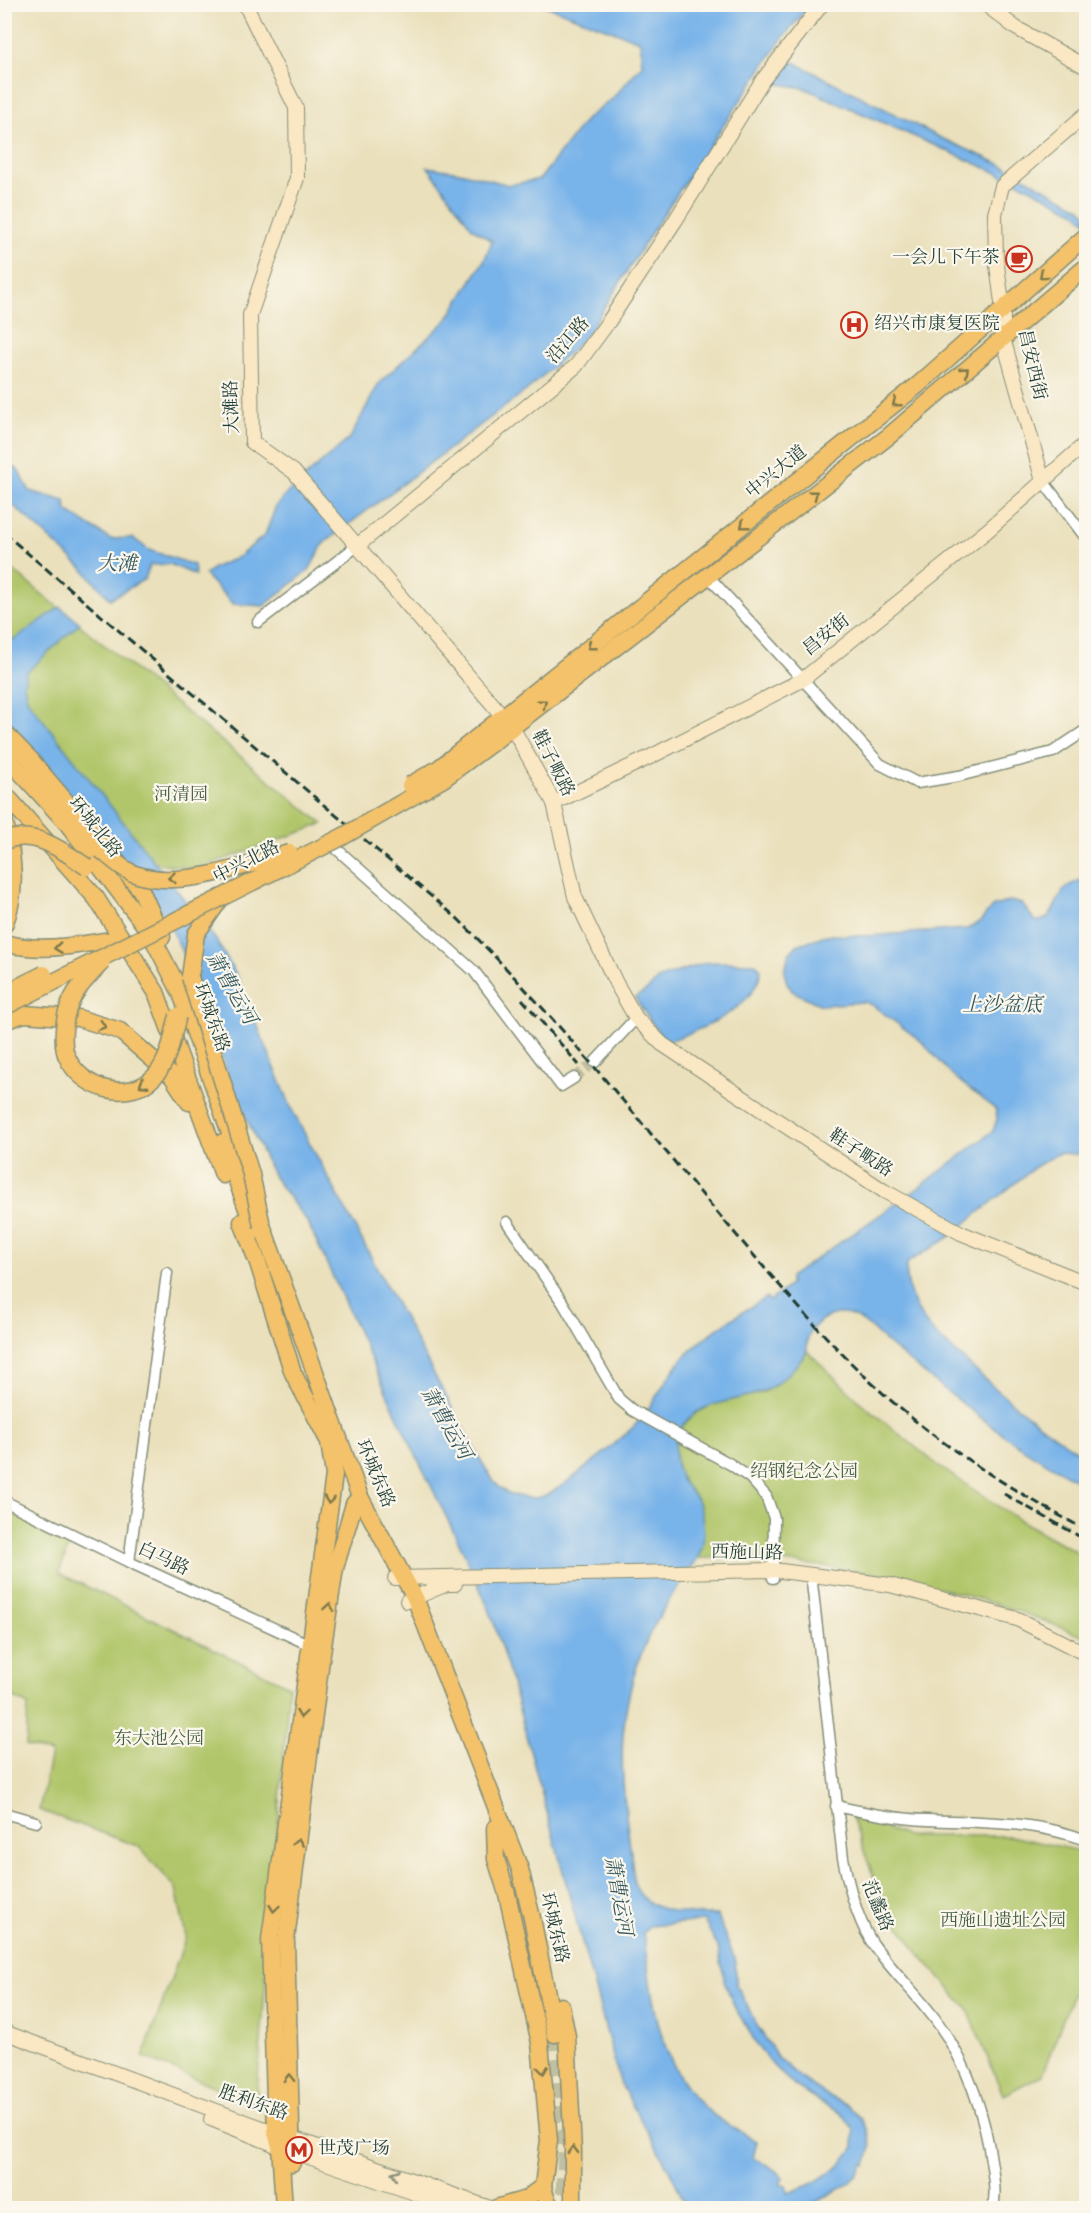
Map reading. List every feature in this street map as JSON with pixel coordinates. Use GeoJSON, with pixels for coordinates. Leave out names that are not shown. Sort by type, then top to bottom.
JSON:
{"type":"FeatureCollection","features":[{"type":"Feature","properties":{"kind":"main road","name":"中兴大道"},"geometry":{"type":"LineString","coordinates":[[491,735],[918,386],[1086,236]]}},
{"type":"Feature","properties":{"kind":"main road","name":"中兴大道"},"geometry":{"type":"LineString","coordinates":[[507,722],[708,576],[889,436],[1086,267]]}},
{"type":"Feature","properties":{"kind":"main road"},"geometry":{"type":"LineString","coordinates":[[4,732],[29,758],[141,890],[243,1133],[263,1207],[333,1396],[331,1439],[333,1475],[270,1939],[285,2142],[295,2208]]}},
{"type":"Feature","properties":{"kind":"main road","name":"中兴北路"},"geometry":{"type":"LineString","coordinates":[[4,994],[221,898],[330,843],[443,780],[491,735]]}},
{"type":"Feature","properties":{"kind":"main road","name":"中兴北路"},"geometry":{"type":"LineString","coordinates":[[4,1007],[111,947],[337,829],[491,735]]}},
{"type":"Feature","properties":{"kind":"main road"},"geometry":{"type":"LineString","coordinates":[[4,744],[101,850],[134,874],[159,879],[204,876],[290,853]]}},
{"type":"Feature","properties":{"kind":"main road","name":"环城北路"},"geometry":{"type":"LineString","coordinates":[[4,754],[63,826],[144,932]]}},
{"type":"Feature","properties":{"kind":"main road","name":"环城北路"},"geometry":{"type":"LineString","coordinates":[[4,764],[63,826],[87,867],[144,932]]}},
{"type":"Feature","properties":{"kind":"main road"},"geometry":{"type":"LineString","coordinates":[[4,793],[96,898],[156,992],[203,1123],[258,1263],[293,1373],[331,1439]]}},
{"type":"Feature","properties":{"kind":"main road"},"geometry":{"type":"LineString","coordinates":[[4,819],[12,853],[10,910],[4,924]]}},
{"type":"Feature","properties":{"kind":"main road"},"geometry":{"type":"LineString","coordinates":[[4,841],[11,838],[30,838],[51,843],[87,867]]}},
{"type":"Feature","properties":{"kind":"main road"},"geometry":{"type":"LineString","coordinates":[[221,898],[196,934],[190,977],[251,1174],[262,1226]]}},
{"type":"Feature","properties":{"kind":"main road","name":"环城东路"},"geometry":{"type":"LineString","coordinates":[[144,932],[178,1016],[312,1378]]}},
{"type":"Feature","properties":{"kind":"main road","name":"环城东路"},"geometry":{"type":"LineString","coordinates":[[144,932],[181,993],[262,1226],[331,1439],[357,1500],[411,1600],[499,1826],[551,2035]]}},
{"type":"Feature","properties":{"kind":"main road"},"geometry":{"type":"LineString","coordinates":[[4,943],[21,948],[111,947]]}},
{"type":"Feature","properties":{"kind":"main road"},"geometry":{"type":"LineString","coordinates":[[111,947],[80,986],[69,1006],[64,1026],[66,1056],[83,1079],[106,1090],[134,1089],[154,1077],[167,1058],[178,1016]]}},
{"type":"Feature","properties":{"kind":"main road"},"geometry":{"type":"LineString","coordinates":[[4,1021],[24,1014],[78,1018],[120,1031],[172,1076],[203,1123]]}},
{"type":"Feature","properties":{"kind":"main road"},"geometry":{"type":"LineString","coordinates":[[284,2208],[286,1940],[334,1568],[357,1500]]}},
{"type":"Feature","properties":{"kind":"main road"},"geometry":{"type":"LineString","coordinates":[[499,1826],[496,1859],[507,1894],[540,2043],[549,2140],[543,2186],[546,2200],[550,2207],[554,2208]]}},
{"type":"Feature","properties":{"kind":"main road"},"geometry":{"type":"LineString","coordinates":[[499,1826],[516,1839],[526,1859],[567,2036],[573,2151],[569,2204]]}},
{"type":"Feature","properties":{"kind":"main road"},"geometry":{"type":"LineString","coordinates":[[496,2208],[526,2199],[543,2186]]}},
{"type":"Feature","properties":{"kind":"street","name":"大滩路"},"geometry":{"type":"LineString","coordinates":[[245,4],[296,108],[297,178],[250,315],[252,442],[294,472],[507,722]]}},
{"type":"Feature","properties":{"kind":"street","name":"沿江路"},"geometry":{"type":"LineString","coordinates":[[258,622],[357,546],[576,366],[609,321],[675,221],[762,81],[822,4]]}},
{"type":"Feature","properties":{"kind":"street"},"geometry":{"type":"LineString","coordinates":[[985,4],[1016,28],[1086,67]]}},
{"type":"Feature","properties":{"kind":"street","name":"昌安西街"},"geometry":{"type":"LineString","coordinates":[[1043,481],[1004,338],[996,258],[995,214],[1002,186],[1086,114]]}},
{"type":"Feature","properties":{"kind":"street","name":"昌安街"},"geometry":{"type":"LineString","coordinates":[[554,803],[802,680],[988,530],[1086,443]]}},
{"type":"Feature","properties":{"kind":"street"},"geometry":{"type":"LineString","coordinates":[[1043,481],[1086,538]]}},
{"type":"Feature","properties":{"kind":"street"},"geometry":{"type":"LineString","coordinates":[[708,576],[880,764],[917,783],[959,776],[1053,752],[1086,730]]}},
{"type":"Feature","properties":{"kind":"street","name":"鞋子畈路"},"geometry":{"type":"LineString","coordinates":[[507,722],[554,803],[575,897],[616,983],[636,1018],[662,1044],[884,1191],[961,1233],[1086,1283]]}},
{"type":"Feature","properties":{"kind":"street"},"geometry":{"type":"LineString","coordinates":[[330,843],[474,971],[561,1086],[574,1078]]}},
{"type":"Feature","properties":{"kind":"street"},"geometry":{"type":"LineString","coordinates":[[596,1062],[636,1018]]}},
{"type":"Feature","properties":{"kind":"street"},"geometry":{"type":"LineString","coordinates":[[507,1222],[563,1303],[619,1399],[632,1410],[730,1464],[750,1478],[766,1496],[774,1518],[768,1574]]}},
{"type":"Feature","properties":{"kind":"street"},"geometry":{"type":"LineString","coordinates":[[129,1562],[167,1273]]}},
{"type":"Feature","properties":{"kind":"street","name":"白马路"},"geometry":{"type":"LineString","coordinates":[[4,1501],[129,1562],[310,1645]]}},
{"type":"Feature","properties":{"kind":"street","name":"西施山路"},"geometry":{"type":"LineString","coordinates":[[768,1574],[812,1583],[889,1591],[1015,1624],[1086,1662]]}},
{"type":"Feature","properties":{"kind":"street","name":"西施山路"},"geometry":{"type":"LineString","coordinates":[[399,1578],[447,1580],[768,1574],[890,1585],[1017,1619],[1086,1654]]}},
{"type":"Feature","properties":{"kind":"street","name":"西施山路"},"geometry":{"type":"LineString","coordinates":[[411,1600],[447,1580]]}},
{"type":"Feature","properties":{"kind":"street","name":"范蠡路"},"geometry":{"type":"LineString","coordinates":[[812,1583],[836,1806],[843,1858],[853,1902],[870,1939],[942,2029],[961,2058],[979,2102],[989,2142],[995,2197],[993,2208]]}},
{"type":"Feature","properties":{"kind":"street"},"geometry":{"type":"LineString","coordinates":[[836,1806],[880,1816],[1036,1826],[1086,1840]]}},
{"type":"Feature","properties":{"kind":"street"},"geometry":{"type":"LineString","coordinates":[[4,1813],[36,1822]]}},
{"type":"Feature","properties":{"kind":"street","name":"胜利东路"},"geometry":{"type":"LineString","coordinates":[[4,2032],[459,2208]]}},
{"type":"Feature","properties":{"kind":"street","name":"胜利东路"},"geometry":{"type":"LineString","coordinates":[[4,2039],[285,2142],[490,2208]]}},
{"type":"Feature","properties":{"kind":"green space","name":"河清园"},"geometry":{"type":"Polygon","coordinates":[[[4,563],[323,824],[197,869],[143,861],[5,692],[4,563]]]}},
{"type":"Feature","properties":{"kind":"green space","name":"绍钢纪念公园"},"geometry":{"type":"Polygon","coordinates":[[[807,1351],[860,1402],[940,1467],[1019,1520],[1086,1557],[1086,1638],[992,1603],[896,1578],[797,1563],[697,1558],[703,1537],[702,1514],[697,1500],[683,1481],[676,1465],[675,1445],[679,1432],[694,1414],[710,1406],[771,1388],[807,1351]]]}},
{"type":"Feature","properties":{"kind":"green space","name":"东大池公园"},"geometry":{"type":"Polygon","coordinates":[[[13,1514],[70,1543],[59,1573],[289,1686],[256,2104],[143,2057],[186,1937],[176,1888],[138,1846],[39,1810],[51,1753],[26,1746],[28,1705],[5,1693],[4,1534],[13,1514]]]}},
{"type":"Feature","properties":{"kind":"green space","name":"西施山遗址公园"},"geometry":{"type":"Polygon","coordinates":[[[852,1817],[906,1836],[1010,1836],[1086,1852],[1086,1959],[1042,2075],[1003,2095],[968,2010],[917,1951],[882,1901],[852,1817]]]}},
{"type":"Feature","properties":{"kind":"water"},"geometry":{"type":"Polygon","coordinates":[[[722,4],[727,7],[734,4],[810,5],[782,39],[655,227],[589,332],[527,390],[324,543],[309,570],[264,606],[233,604],[205,575],[213,568],[238,557],[265,535],[276,506],[290,490],[350,438],[379,383],[447,320],[485,259],[492,241],[472,228],[428,167],[460,172],[509,185],[540,179],[586,119],[612,99],[642,65],[640,41],[543,5],[722,4]]]}},
{"type":"Feature","properties":{"kind":"water"},"geometry":{"type":"Polygon","coordinates":[[[786,61],[792,61],[939,137],[1002,165],[1081,208],[1086,213],[1086,222],[1076,212],[1020,183],[804,88],[773,83],[772,81],[786,61]]]}},
{"type":"Feature","properties":{"kind":"water","name":"大滩"},"geometry":{"type":"Polygon","coordinates":[[[5,460],[18,470],[30,491],[65,501],[67,511],[110,539],[133,538],[149,550],[194,565],[195,575],[170,564],[150,565],[145,579],[110,599],[82,568],[5,498],[5,460]]]}},
{"type":"Feature","properties":{"kind":"water"},"geometry":{"type":"Polygon","coordinates":[[[60,607],[80,623],[26,673],[24,686],[28,701],[216,940],[237,976],[293,1112],[477,1454],[498,1486],[508,1493],[521,1497],[544,1496],[577,1474],[637,1423],[685,1356],[704,1339],[766,1297],[770,1301],[790,1285],[790,1277],[913,1192],[993,1131],[997,1119],[996,1110],[953,1076],[921,1041],[872,1005],[864,1002],[821,1005],[792,991],[784,972],[789,954],[797,945],[826,935],[868,936],[967,929],[980,922],[992,907],[1010,901],[1022,904],[1035,921],[1041,920],[1050,915],[1066,888],[1086,878],[1086,1155],[1059,1153],[1035,1167],[945,1240],[908,1262],[907,1275],[911,1296],[928,1326],[1021,1410],[1053,1435],[1086,1456],[1086,1486],[1012,1441],[933,1380],[866,1324],[855,1317],[842,1314],[827,1317],[814,1327],[808,1337],[806,1353],[776,1384],[764,1391],[699,1411],[688,1419],[677,1436],[675,1456],[678,1470],[683,1482],[699,1504],[704,1538],[698,1558],[662,1611],[650,1634],[636,1668],[629,1694],[622,1767],[634,1880],[637,1889],[651,1904],[685,1913],[717,1915],[734,1959],[736,1986],[756,2024],[779,2059],[802,2079],[830,2097],[848,2105],[868,2131],[871,2147],[866,2165],[863,2164],[857,2176],[850,2183],[818,2201],[801,2208],[686,2208],[672,2175],[628,2098],[620,2082],[510,1676],[491,1614],[308,1223],[274,1177],[233,1090],[202,999],[161,909],[5,724],[4,640],[15,639],[60,607]],[[704,1921],[650,1926],[643,1933],[660,2030],[678,2074],[692,2094],[715,2116],[757,2141],[753,2158],[780,2174],[783,2178],[780,2184],[786,2186],[788,2193],[812,2184],[840,2166],[854,2147],[854,2130],[843,2114],[794,2085],[761,2051],[735,2008],[725,1983],[718,1947],[704,1921]]]}},
{"type":"Feature","properties":{"kind":"water"},"geometry":{"type":"Polygon","coordinates":[[[708,962],[755,963],[761,969],[757,983],[738,1007],[709,1025],[665,1042],[635,998],[660,978],[708,962]]]}},
{"type":"Feature","properties":{"kind":"tunnel"},"geometry":{"type":"LineString","coordinates":[[574,1078],[595,1062]]}},
{"type":"Feature","properties":{"kind":"tunnel"},"geometry":{"type":"LineString","coordinates":[[555,2034],[566,2138],[563,2208]]}},
{"type":"Feature","properties":{"kind":"railway"},"geometry":{"type":"LineString","coordinates":[[4,533],[458,919],[567,1035],[799,1308],[862,1374],[929,1432],[972,1463],[1086,1530]]}},
{"type":"Feature","properties":{"kind":"railway"},"geometry":{"type":"LineString","coordinates":[[522,999],[579,1065]]}},
{"type":"Feature","properties":{"kind":"railway"},"geometry":{"type":"LineString","coordinates":[[1004,1494],[1086,1540]]}},
{"type":"Feature","properties":{"kind":"place","name":"一会儿下午茶"},"geometry":{"type":"Point","coordinates":[1019,259]}},
{"type":"Feature","properties":{"kind":"place","name":"绍兴市康复医院"},"geometry":{"type":"Point","coordinates":[854,325]}},
{"type":"Feature","properties":{"kind":"place","name":"世茂广场"},"geometry":{"type":"Point","coordinates":[299,2150]}},
{"type":"Feature","properties":{"kind":"water label","name":"萧曹运河"},"geometry":{"type":"Point","coordinates":[230,989]}},
{"type":"Feature","properties":{"kind":"water label","name":"上沙盆底"},"geometry":{"type":"Point","coordinates":[1002,1006]}},
{"type":"Feature","properties":{"kind":"water label","name":"萧曹运河"},"geometry":{"type":"Point","coordinates":[445,1424]}},
{"type":"Feature","properties":{"kind":"water label","name":"萧曹运河"},"geometry":{"type":"Point","coordinates":[617,1896]}}]}
